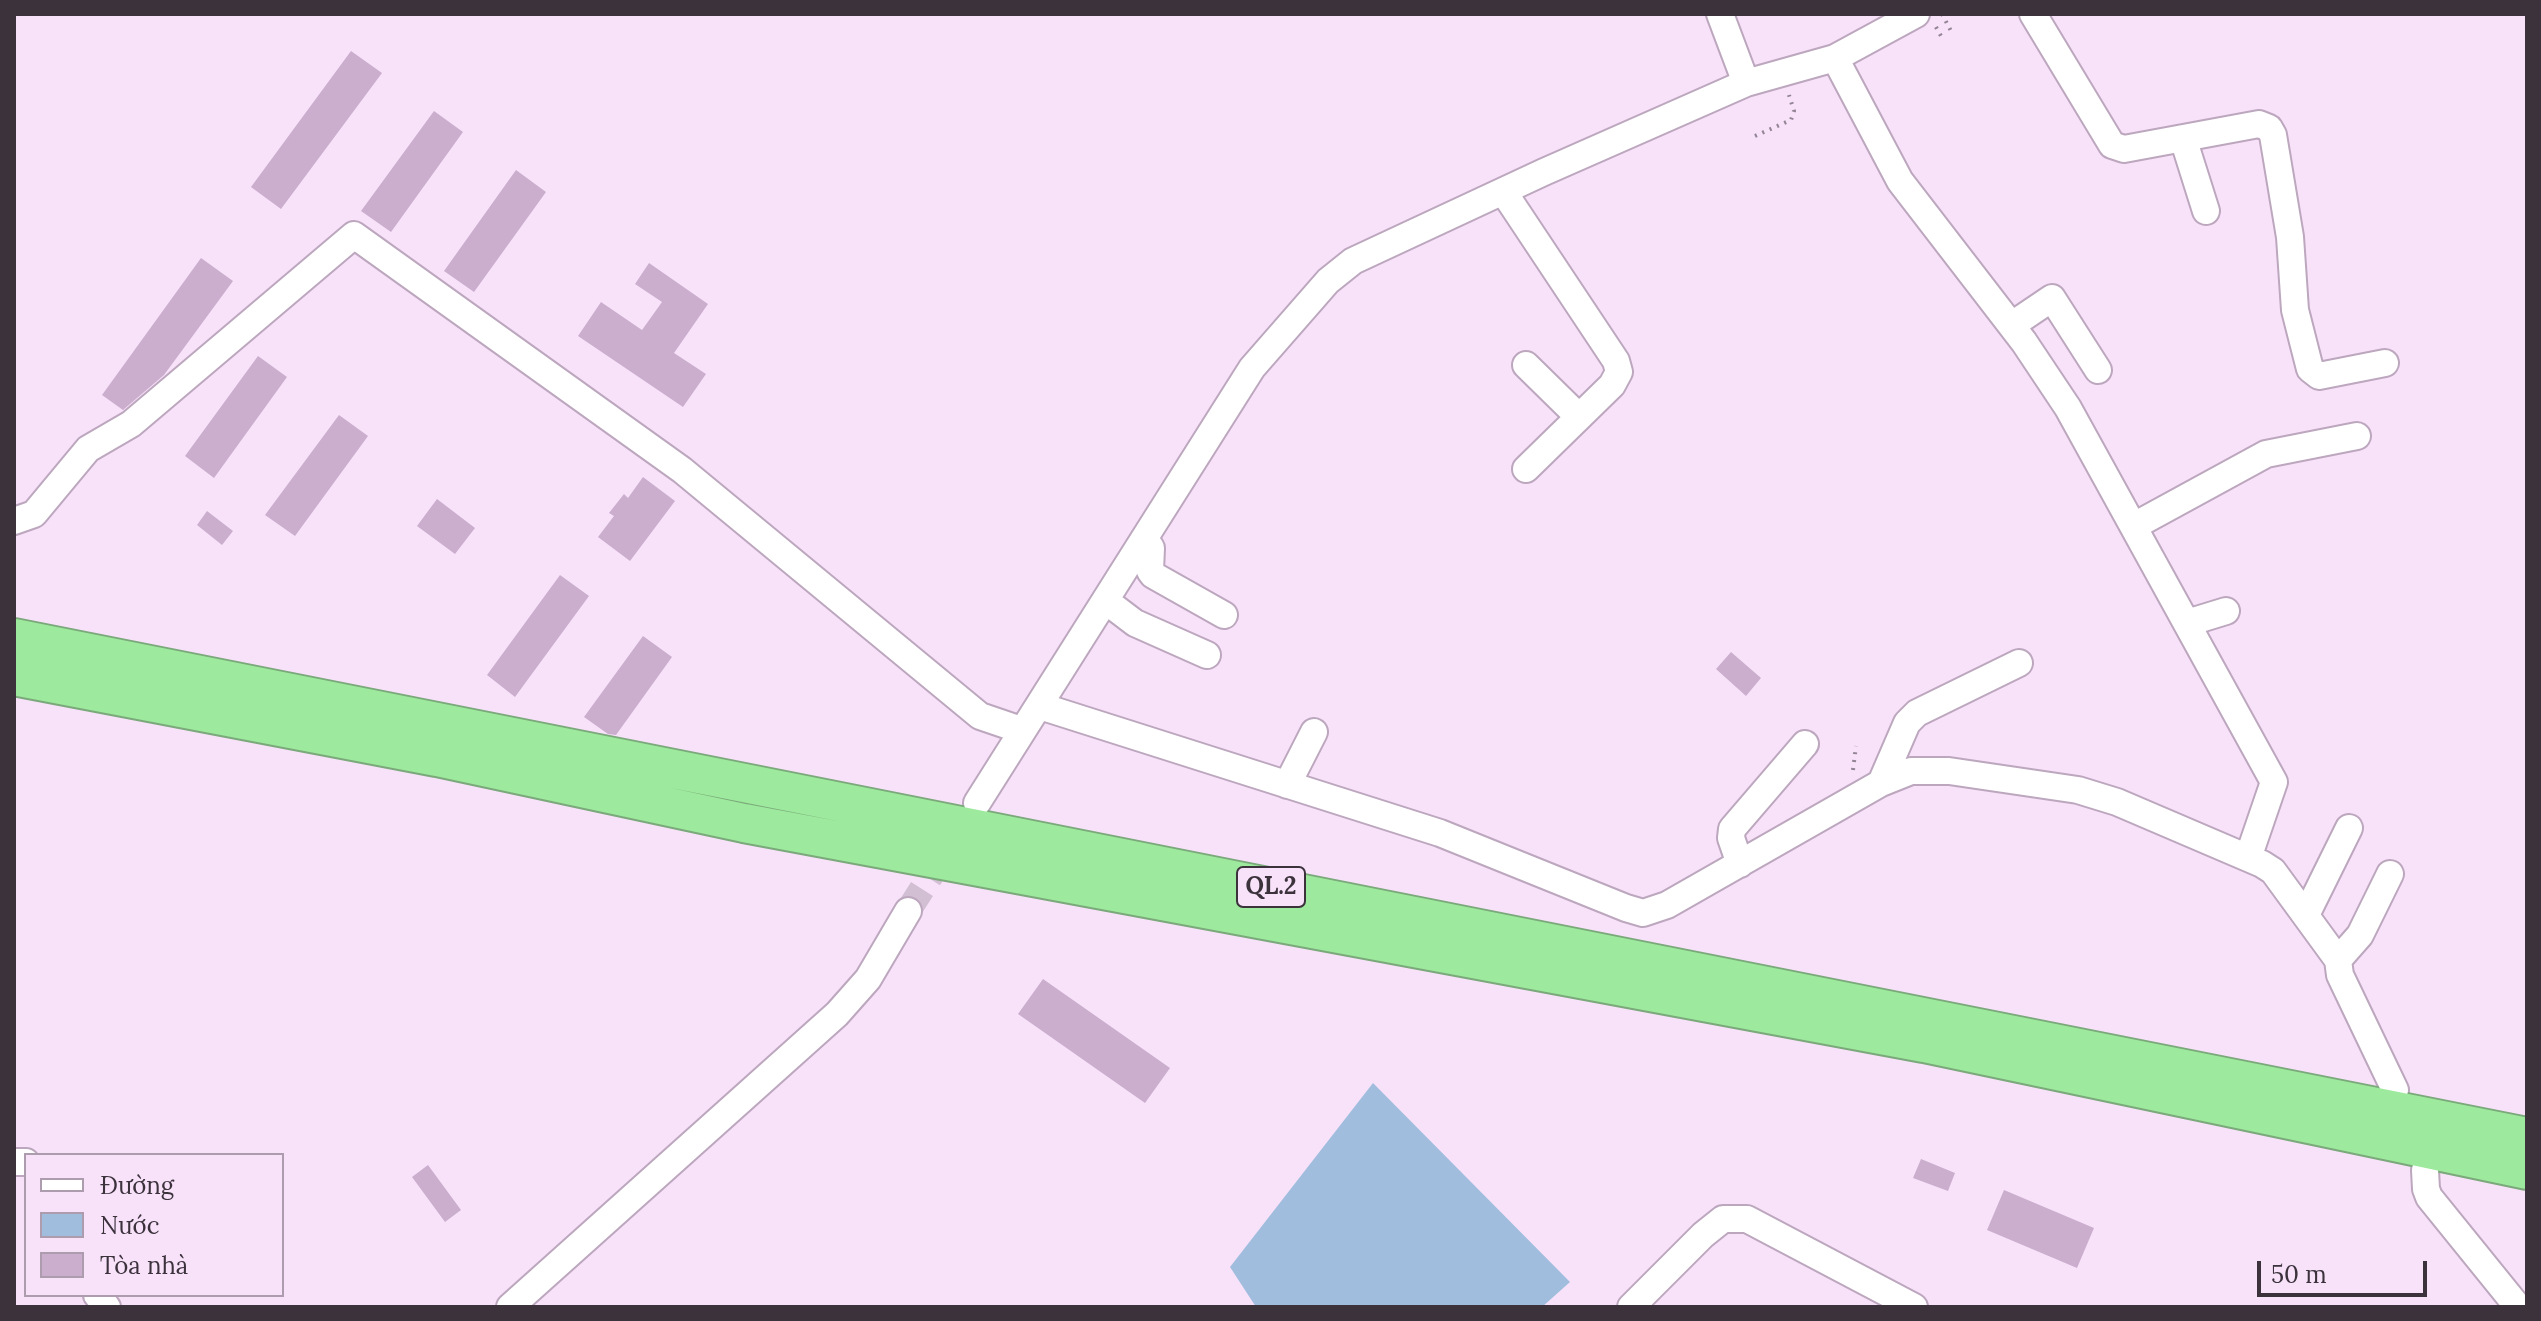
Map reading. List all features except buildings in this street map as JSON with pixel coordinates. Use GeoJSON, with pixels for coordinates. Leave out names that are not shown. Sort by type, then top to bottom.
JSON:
{"type":"FeatureCollection","features":[{"type":"Feature","properties":{"kind":"highway","name":"QL.2"},"geometry":{"type":"LineString","coordinates":[[14,638],[2527,1137]]}},
{"type":"Feature","properties":{"kind":"highway","name":"QL.2"},"geometry":{"type":"LineString","coordinates":[[14,676],[437,757],[744,823],[1924,1043],[2527,1170]]}},
{"type":"Feature","properties":{"kind":"street"},"geometry":{"type":"LineString","coordinates":[[1720,14],[1746,83]]}},
{"type":"Feature","properties":{"kind":"street"},"geometry":{"type":"LineString","coordinates":[[977,803],[1252,368],[1328,281],[1353,261],[1503,191],[1746,83],[1835,58],[1916,14]]}},
{"type":"Feature","properties":{"kind":"street"},"geometry":{"type":"LineString","coordinates":[[2033,14],[2112,145],[2124,149],[2259,124],[2269,128],[2273,135],[2290,237],[2295,310],[2310,369],[2319,376],[2385,363]]}},
{"type":"Feature","properties":{"kind":"street"},"geometry":{"type":"LineString","coordinates":[[1835,58],[1900,181],[2012,325],[2068,408],[2274,782],[2248,858]]}},
{"type":"Feature","properties":{"kind":"street"},"geometry":{"type":"LineString","coordinates":[[2183,138],[2206,211]]}},
{"type":"Feature","properties":{"kind":"street"},"geometry":{"type":"LineString","coordinates":[[1503,191],[1616,361],[1619,372],[1612,385],[1526,469]]}},
{"type":"Feature","properties":{"kind":"street"},"geometry":{"type":"LineString","coordinates":[[14,521],[34,514],[88,449],[131,424],[354,235],[682,470],[980,716],[1021,730]]}},
{"type":"Feature","properties":{"kind":"street"},"geometry":{"type":"LineString","coordinates":[[2012,325],[2052,298],[2098,370]]}},
{"type":"Feature","properties":{"kind":"street"},"geometry":{"type":"LineString","coordinates":[[1526,365],[1579,417]]}},
{"type":"Feature","properties":{"kind":"street"},"geometry":{"type":"LineString","coordinates":[[2134,526],[2266,454],[2357,436]]}},
{"type":"Feature","properties":{"kind":"street"},"geometry":{"type":"LineString","coordinates":[[1145,539],[1151,548],[1150,571],[1153,575],[1224,615]]}},
{"type":"Feature","properties":{"kind":"street"},"geometry":{"type":"LineString","coordinates":[[1106,601],[1135,623],[1207,655]]}},
{"type":"Feature","properties":{"kind":"street"},"geometry":{"type":"LineString","coordinates":[[2187,623],[2226,611]]}},
{"type":"Feature","properties":{"kind":"street"},"geometry":{"type":"LineString","coordinates":[[1881,783],[1907,723],[1917,713],[2019,663]]}},
{"type":"Feature","properties":{"kind":"street"},"geometry":{"type":"LineString","coordinates":[[1040,706],[1440,833],[1643,913],[1667,905],[1881,783],[1911,771],[1949,771],[2078,790],[2117,802],[2273,871],[2306,915],[2339,968],[2395,1090]]}},
{"type":"Feature","properties":{"kind":"street"},"geometry":{"type":"LineString","coordinates":[[1287,785],[1314,732]]}},
{"type":"Feature","properties":{"kind":"street"},"geometry":{"type":"LineString","coordinates":[[1740,864],[1731,838],[1732,829],[1805,744]]}},
{"type":"Feature","properties":{"kind":"street"},"geometry":{"type":"LineString","coordinates":[[2306,915],[2349,828]]}},
{"type":"Feature","properties":{"kind":"street"},"geometry":{"type":"LineString","coordinates":[[2339,968],[2360,935],[2390,874]]}},
{"type":"Feature","properties":{"kind":"street"},"geometry":{"type":"LineString","coordinates":[[510,1307],[837,1014],[868,979],[908,911]]}},
{"type":"Feature","properties":{"kind":"street"},"geometry":{"type":"LineString","coordinates":[[2425,1170],[2429,1197],[2518,1307]]}},
{"type":"Feature","properties":{"kind":"street"},"geometry":{"type":"LineString","coordinates":[[1631,1307],[1723,1219],[1747,1219],[1914,1307]]}},
{"type":"Feature","properties":{"kind":"path"},"geometry":{"type":"LineString","coordinates":[[1942,14],[1951,31]]}},
{"type":"Feature","properties":{"kind":"path"},"geometry":{"type":"LineString","coordinates":[[1755,136],[1794,116],[1782,74]]}},
{"type":"Feature","properties":{"kind":"water"},"geometry":{"type":"Polygon","coordinates":[[[1373,1083],[1570,1282],[1542,1307],[1256,1307],[1230,1267],[1373,1083]]]}},
{"type":"Feature","properties":{"kind":"tunnel"},"geometry":{"type":"LineString","coordinates":[[908,911],[949,847]]}}]}
